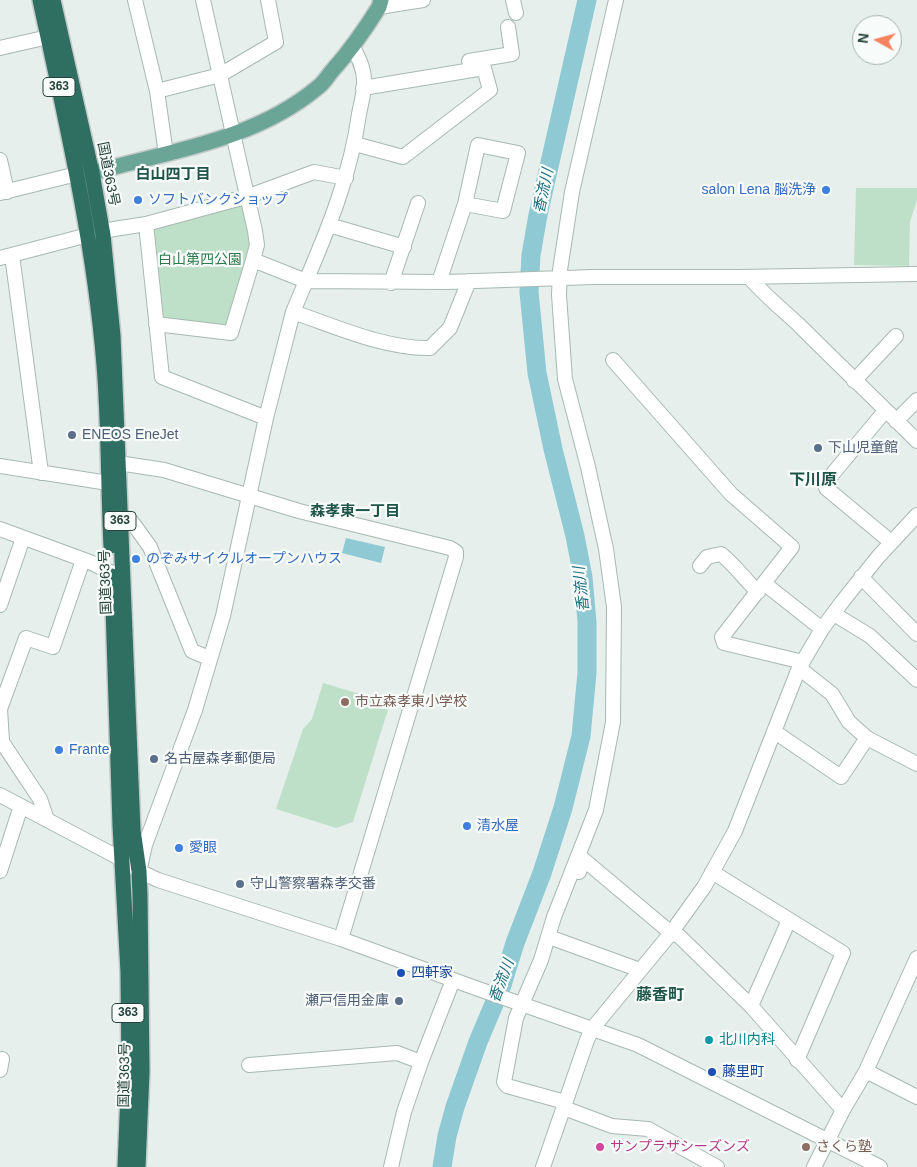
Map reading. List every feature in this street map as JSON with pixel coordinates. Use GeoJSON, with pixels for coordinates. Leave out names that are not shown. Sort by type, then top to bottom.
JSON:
{"type":"FeatureCollection","features":[{"type":"Feature","properties":{"kind":"highway","name":"国道363号"},"geometry":{"type":"LineString","coordinates":[[40,0],[84,174],[103,235],[113,336],[120,521],[117,573],[120,816],[128,972],[129,1069],[125,1167]]}},
{"type":"Feature","properties":{"kind":"highway","name":"国道363号"},"geometry":{"type":"LineString","coordinates":[[53,0],[84,174],[88,235],[104,365],[108,484],[117,573],[134,830],[139,871],[142,1072],[138,1167]]}},
{"type":"Feature","properties":{"kind":"main road"},"geometry":{"type":"LineString","coordinates":[[84,174],[223,139],[283,111],[318,88],[353,47],[380,4]]}},
{"type":"Feature","properties":{"kind":"street"},"geometry":{"type":"LineString","coordinates":[[135,0],[157,91],[166,154]]}},
{"type":"Feature","properties":{"kind":"street"},"geometry":{"type":"LineString","coordinates":[[156,324],[231,333],[253,260],[256,237],[249,196],[232,135],[203,0]]}},
{"type":"Feature","properties":{"kind":"street"},"geometry":{"type":"LineString","coordinates":[[157,91],[220,75],[276,42],[268,0]]}},
{"type":"Feature","properties":{"kind":"street"},"geometry":{"type":"LineString","coordinates":[[380,4],[423,0]]}},
{"type":"Feature","properties":{"kind":"street"},"geometry":{"type":"LineString","coordinates":[[616,0],[572,192],[558,278],[565,379],[588,467],[606,549],[614,607],[615,674],[613,722],[596,810],[554,916],[549,937],[520,1004],[512,1032],[504,1082],[508,1086],[564,1105],[612,1126],[648,1129],[717,1167]]}},
{"type":"Feature","properties":{"kind":"street"},"geometry":{"type":"LineString","coordinates":[[364,84],[512,54],[508,27]]}},
{"type":"Feature","properties":{"kind":"street"},"geometry":{"type":"LineString","coordinates":[[0,48],[48,36]]}},
{"type":"Feature","properties":{"kind":"street"},"geometry":{"type":"LineString","coordinates":[[139,871],[145,845],[195,710],[222,616],[266,418],[293,312],[329,226],[346,178],[355,144],[364,84],[361,64],[353,47]]}},
{"type":"Feature","properties":{"kind":"street"},"geometry":{"type":"LineString","coordinates":[[355,144],[403,157],[490,90],[484,68],[364,84]]}},
{"type":"Feature","properties":{"kind":"street"},"geometry":{"type":"LineString","coordinates":[[439,282],[465,204],[478,145],[518,153],[504,211],[465,204]]}},
{"type":"Feature","properties":{"kind":"street"},"geometry":{"type":"LineString","coordinates":[[0,160],[4,193],[84,174]]}},
{"type":"Feature","properties":{"kind":"street"},"geometry":{"type":"LineString","coordinates":[[108,230],[146,224],[249,196],[314,172],[346,178]]}},
{"type":"Feature","properties":{"kind":"street"},"geometry":{"type":"LineString","coordinates":[[392,283],[418,203]]}},
{"type":"Feature","properties":{"kind":"street"},"geometry":{"type":"LineString","coordinates":[[146,224],[162,377],[266,418]]}},
{"type":"Feature","properties":{"kind":"street"},"geometry":{"type":"LineString","coordinates":[[329,226],[404,247]]}},
{"type":"Feature","properties":{"kind":"street"},"geometry":{"type":"LineString","coordinates":[[41,473],[6,256],[88,235]]}},
{"type":"Feature","properties":{"kind":"street"},"geometry":{"type":"LineString","coordinates":[[253,260],[306,282],[392,283],[558,278],[917,274]]}},
{"type":"Feature","properties":{"kind":"street"},"geometry":{"type":"LineString","coordinates":[[749,277],[758,289],[796,323],[917,441]]}},
{"type":"Feature","properties":{"kind":"street"},"geometry":{"type":"LineString","coordinates":[[293,312],[390,344],[412,348],[430,348],[450,328],[469,281]]}},
{"type":"Feature","properties":{"kind":"street"},"geometry":{"type":"LineString","coordinates":[[854,381],[896,336]]}},
{"type":"Feature","properties":{"kind":"street"},"geometry":{"type":"LineString","coordinates":[[613,360],[731,494],[792,547],[722,637],[724,643],[801,665],[832,694],[848,722],[867,738],[917,764]]}},
{"type":"Feature","properties":{"kind":"street"},"geometry":{"type":"LineString","coordinates":[[896,421],[917,400]]}},
{"type":"Feature","properties":{"kind":"street"},"geometry":{"type":"LineString","coordinates":[[885,411],[825,483],[826,488],[891,542]]}},
{"type":"Feature","properties":{"kind":"street"},"geometry":{"type":"LineString","coordinates":[[125,464],[164,470],[299,511],[450,548],[456,552],[341,939]]}},
{"type":"Feature","properties":{"kind":"street"},"geometry":{"type":"LineString","coordinates":[[0,466],[108,484]]}},
{"type":"Feature","properties":{"kind":"street"},"geometry":{"type":"LineString","coordinates":[[542,1167],[592,1030],[671,933],[704,887],[735,831],[801,665],[822,629],[861,577],[917,515]]}},
{"type":"Feature","properties":{"kind":"street"},"geometry":{"type":"LineString","coordinates":[[120,521],[132,522],[150,547],[192,651],[209,658]]}},
{"type":"Feature","properties":{"kind":"street"},"geometry":{"type":"LineString","coordinates":[[0,530],[117,573]]}},
{"type":"Feature","properties":{"kind":"street"},"geometry":{"type":"LineString","coordinates":[[0,605],[23,538]]}},
{"type":"Feature","properties":{"kind":"street"},"geometry":{"type":"LineString","coordinates":[[700,566],[707,557],[721,554],[733,564],[742,577],[822,629]]}},
{"type":"Feature","properties":{"kind":"street"},"geometry":{"type":"LineString","coordinates":[[47,820],[40,799],[1,740],[0,709],[26,638],[53,647],[83,560]]}},
{"type":"Feature","properties":{"kind":"street"},"geometry":{"type":"LineString","coordinates":[[861,577],[917,634]]}},
{"type":"Feature","properties":{"kind":"street"},"geometry":{"type":"LineString","coordinates":[[834,614],[870,636],[917,680]]}},
{"type":"Feature","properties":{"kind":"street"},"geometry":{"type":"LineString","coordinates":[[775,732],[841,777],[867,738]]}},
{"type":"Feature","properties":{"kind":"street"},"geometry":{"type":"LineString","coordinates":[[0,796],[158,880],[341,939],[638,1045],[880,1167]]}},
{"type":"Feature","properties":{"kind":"street"},"geometry":{"type":"LineString","coordinates":[[0,871],[20,806]]}},
{"type":"Feature","properties":{"kind":"street"},"geometry":{"type":"LineString","coordinates":[[554,916],[561,918],[584,859],[671,933],[679,936],[751,1006],[843,1110]]}},
{"type":"Feature","properties":{"kind":"street"},"geometry":{"type":"LineString","coordinates":[[712,872],[844,953],[798,1060]]}},
{"type":"Feature","properties":{"kind":"street"},"geometry":{"type":"LineString","coordinates":[[751,1006],[789,920]]}},
{"type":"Feature","properties":{"kind":"street"},"geometry":{"type":"LineString","coordinates":[[549,937],[640,970]]}},
{"type":"Feature","properties":{"kind":"street"},"geometry":{"type":"LineString","coordinates":[[814,1167],[843,1110],[866,1072],[917,958]]}},
{"type":"Feature","properties":{"kind":"street"},"geometry":{"type":"LineString","coordinates":[[390,1167],[404,1112],[453,980]]}},
{"type":"Feature","properties":{"kind":"street"},"geometry":{"type":"LineString","coordinates":[[248,1065],[396,1053],[421,1062]]}},
{"type":"Feature","properties":{"kind":"street"},"geometry":{"type":"LineString","coordinates":[[866,1072],[917,1097]]}},
{"type":"Feature","properties":{"kind":"green space"},"geometry":{"type":"Polygon","coordinates":[[[856,188],[917,188],[917,200],[910,222],[909,266],[854,265],[856,188]]]}},
{"type":"Feature","properties":{"kind":"green space","name":"白山第四公園"},"geometry":{"type":"Polygon","coordinates":[[[248,197],[255,231],[231,333],[157,324],[146,224],[248,197]]]}},
{"type":"Feature","properties":{"kind":"green space"},"geometry":{"type":"Polygon","coordinates":[[[323,683],[390,703],[353,822],[336,828],[276,809],[303,729],[312,719],[323,683]]]}},
{"type":"Feature","properties":{"kind":"water"},"geometry":{"type":"Polygon","coordinates":[[[346,538],[385,547],[381,563],[342,553],[346,538]]]}},
{"type":"Feature","properties":{"kind":"waterway","name":"香流川"},"geometry":{"type":"LineString","coordinates":[[442,1167],[447,1136],[455,1107],[478,1042],[502,985],[515,943],[542,873],[563,808],[581,736],[587,673],[587,622],[583,577],[537,373],[529,292],[531,255],[538,215],[587,0]]}},
{"type":"Feature","properties":{"kind":"place","name":"salon Lena 脳洗浄"},"geometry":{"type":"Point","coordinates":[826,190]}},
{"type":"Feature","properties":{"kind":"place","name":"ソフトバンクショップ"},"geometry":{"type":"Point","coordinates":[138,200]}},
{"type":"Feature","properties":{"kind":"place","name":"ENEOS EneJet"},"geometry":{"type":"Point","coordinates":[72,435]}},
{"type":"Feature","properties":{"kind":"place","name":"下山児童館"},"geometry":{"type":"Point","coordinates":[818,448]}},
{"type":"Feature","properties":{"kind":"place","name":"のぞみサイクルオープンハウス"},"geometry":{"type":"Point","coordinates":[136,559]}},
{"type":"Feature","properties":{"kind":"place","name":"市立森孝東小学校"},"geometry":{"type":"Point","coordinates":[345,702]}},
{"type":"Feature","properties":{"kind":"place","name":"Frante"},"geometry":{"type":"Point","coordinates":[59,750]}},
{"type":"Feature","properties":{"kind":"place","name":"名古屋森孝郵便局"},"geometry":{"type":"Point","coordinates":[154,759]}},
{"type":"Feature","properties":{"kind":"place","name":"清水屋"},"geometry":{"type":"Point","coordinates":[467,826]}},
{"type":"Feature","properties":{"kind":"place","name":"愛眼"},"geometry":{"type":"Point","coordinates":[179,848]}},
{"type":"Feature","properties":{"kind":"place","name":"守山警察署森孝交番"},"geometry":{"type":"Point","coordinates":[240,884]}},
{"type":"Feature","properties":{"kind":"place","name":"四軒家"},"geometry":{"type":"Point","coordinates":[401,973]}},
{"type":"Feature","properties":{"kind":"place","name":"瀬戸信用金庫"},"geometry":{"type":"Point","coordinates":[399,1001]}},
{"type":"Feature","properties":{"kind":"place","name":"北川内科"},"geometry":{"type":"Point","coordinates":[709,1040]}},
{"type":"Feature","properties":{"kind":"place","name":"藤里町"},"geometry":{"type":"Point","coordinates":[712,1072]}},
{"type":"Feature","properties":{"kind":"place","name":"サンプラザシーズンズ"},"geometry":{"type":"Point","coordinates":[600,1147]}},
{"type":"Feature","properties":{"kind":"place","name":"さくら塾"},"geometry":{"type":"Point","coordinates":[806,1147]}},
{"type":"Feature","properties":{"kind":"district","name":"白山四丁目"},"geometry":{"type":"Point","coordinates":[173,175]}},
{"type":"Feature","properties":{"kind":"district","name":"下川原"},"geometry":{"type":"Point","coordinates":[813,481]}},
{"type":"Feature","properties":{"kind":"district","name":"森孝東一丁目"},"geometry":{"type":"Point","coordinates":[355,512]}},
{"type":"Feature","properties":{"kind":"district","name":"藤香町"},"geometry":{"type":"Point","coordinates":[660,996]}}]}
